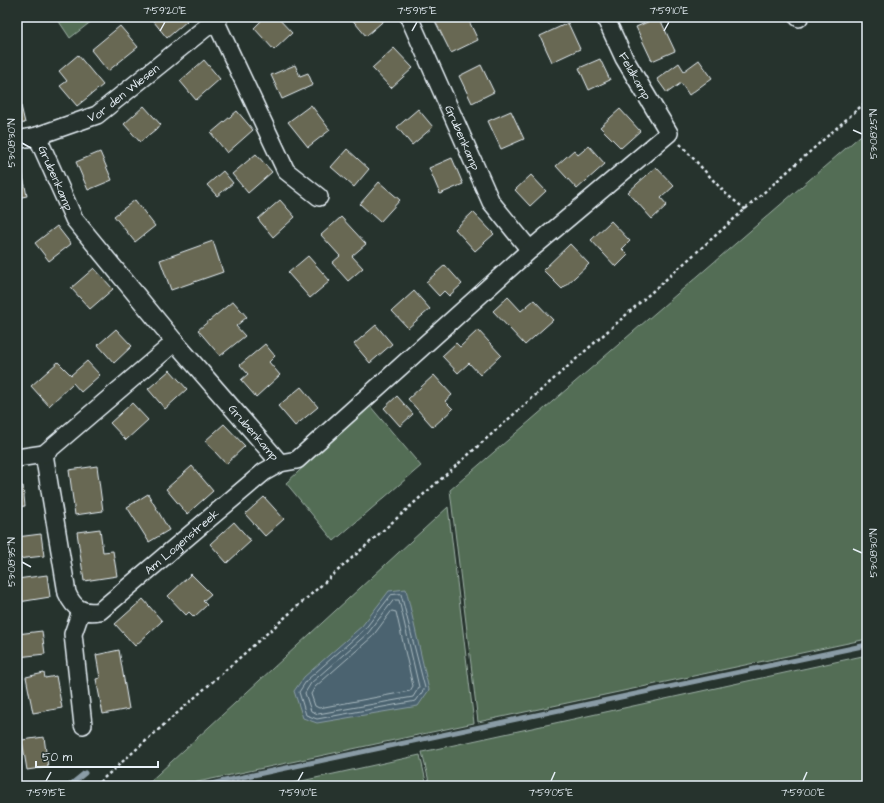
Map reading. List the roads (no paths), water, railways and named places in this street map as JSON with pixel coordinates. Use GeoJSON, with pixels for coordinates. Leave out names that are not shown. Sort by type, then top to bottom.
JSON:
{"type":"FeatureCollection","features":[{"type":"Feature","properties":{"kind":"street","name":"Grubenkamp"},"geometry":{"type":"LineString","coordinates":[[409,17],[491,202],[530,250]]}},
{"type":"Feature","properties":{"kind":"street","name":"Feldkamp"},"geometry":{"type":"LineString","coordinates":[[605,17],[624,58],[669,133]]}},
{"type":"Feature","properties":{"kind":"street","name":"Vor den Wiesen"},"geometry":{"type":"LineString","coordinates":[[17,140],[37,136],[98,115],[217,18],[286,171],[319,197]]}},
{"type":"Feature","properties":{"kind":"street","name":"Grubenkamp"},"geometry":{"type":"LineString","coordinates":[[37,136],[74,219],[175,342],[280,463],[296,460],[530,250],[669,133]]}},
{"type":"Feature","properties":{"kind":"street"},"geometry":{"type":"LineString","coordinates":[[17,458],[44,454],[175,342]]}},
{"type":"Feature","properties":{"kind":"street"},"geometry":{"type":"LineString","coordinates":[[44,454],[67,593],[72,603],[81,611],[73,634],[83,725]]}},
{"type":"Feature","properties":{"kind":"street","name":"Am Logenstreek"},"geometry":{"type":"LineString","coordinates":[[81,611],[91,613],[100,611],[264,472],[280,463]]}},
{"type":"Feature","properties":{"kind":"water"},"geometry":{"type":"Polygon","coordinates":[[[406,589],[429,690],[418,706],[317,723],[303,718],[294,691],[304,677],[362,626],[389,591],[406,589]]]}},
{"type":"Feature","properties":{"kind":"waterway"},"geometry":{"type":"LineString","coordinates":[[201,786],[867,645]]}},
{"type":"Feature","properties":{"kind":"waterway"},"geometry":{"type":"LineString","coordinates":[[69,786],[85,773]]}}]}
